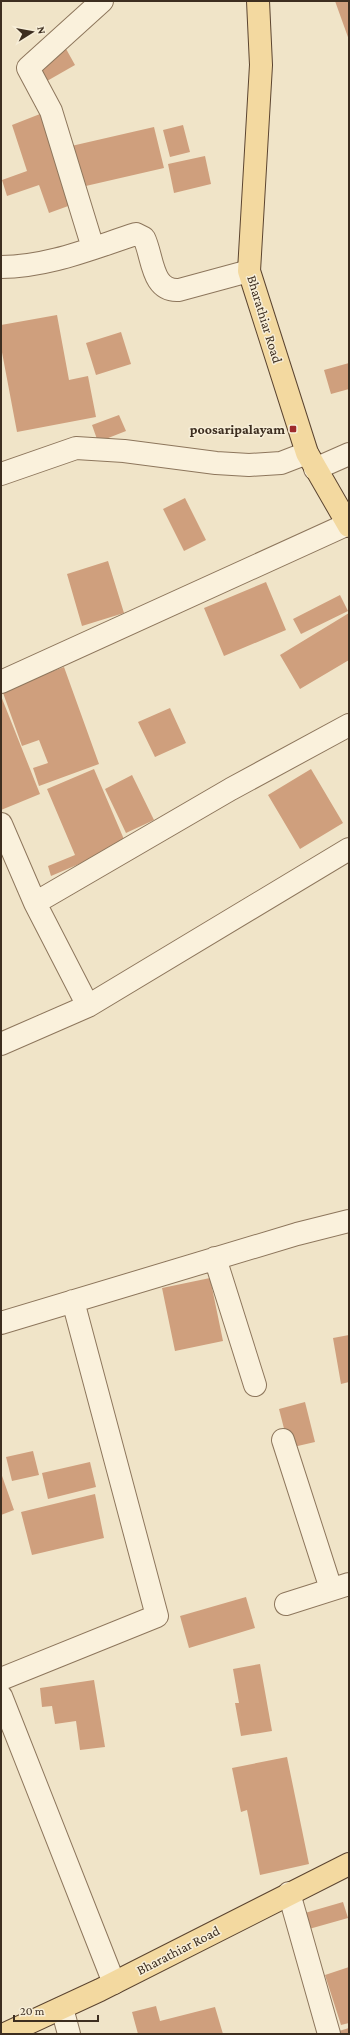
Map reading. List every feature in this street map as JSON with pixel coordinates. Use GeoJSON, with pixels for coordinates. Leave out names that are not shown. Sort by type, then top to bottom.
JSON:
{"type":"FeatureCollection","features":[{"type":"Feature","properties":{"kind":"main road","name":"Bharathiar Road"},"geometry":{"type":"LineString","coordinates":[[258,1],[261,65],[249,271],[311,461],[348,525]]}},
{"type":"Feature","properties":{"kind":"main road","name":"Bharathiar Road"},"geometry":{"type":"LineString","coordinates":[[5,2034],[114,1983],[289,1893],[349,1864]]}},
{"type":"Feature","properties":{"kind":"street"},"geometry":{"type":"LineString","coordinates":[[93,248],[51,110],[28,68],[102,1]]}},
{"type":"Feature","properties":{"kind":"street"},"geometry":{"type":"LineString","coordinates":[[1,267],[28,266],[56,260],[139,234],[145,241],[157,278],[162,286],[168,289],[175,290],[249,271]]}},
{"type":"Feature","properties":{"kind":"street"},"geometry":{"type":"LineString","coordinates":[[1,474],[76,448],[124,451],[216,463],[249,465],[311,461],[349,454]]}},
{"type":"Feature","properties":{"kind":"street"},"geometry":{"type":"LineString","coordinates":[[1,682],[348,525]]}},
{"type":"Feature","properties":{"kind":"street"},"geometry":{"type":"LineString","coordinates":[[35,903],[232,789],[349,725]]}},
{"type":"Feature","properties":{"kind":"street"},"geometry":{"type":"LineString","coordinates":[[1,824],[35,903],[88,1006]]}},
{"type":"Feature","properties":{"kind":"street"},"geometry":{"type":"LineString","coordinates":[[1,1044],[88,1006],[349,849]]}},
{"type":"Feature","properties":{"kind":"street"},"geometry":{"type":"LineString","coordinates":[[1,1323],[215,1258],[297,1234],[349,1221]]}},
{"type":"Feature","properties":{"kind":"street"},"geometry":{"type":"LineString","coordinates":[[215,1258],[255,1385]]}},
{"type":"Feature","properties":{"kind":"street"},"geometry":{"type":"LineString","coordinates":[[1,1679],[157,1616],[73,1301]]}},
{"type":"Feature","properties":{"kind":"street"},"geometry":{"type":"LineString","coordinates":[[283,1440],[340,1587],[286,1604]]}},
{"type":"Feature","properties":{"kind":"street"},"geometry":{"type":"LineString","coordinates":[[1,1696],[114,1983]]}},
{"type":"Feature","properties":{"kind":"street"},"geometry":{"type":"LineString","coordinates":[[289,1893],[329,2034]]}},
{"type":"Feature","properties":{"kind":"street"},"geometry":{"type":"LineString","coordinates":[[62,2008],[69,2034]]}},
{"type":"Feature","properties":{"kind":"building"},"geometry":{"type":"Polygon","coordinates":[[[335,1],[349,1],[349,40],[335,1]]]}},
{"type":"Feature","properties":{"kind":"building"},"geometry":{"type":"Polygon","coordinates":[[[65,47],[75,65],[47,81],[36,65],[65,47]]]}},
{"type":"Feature","properties":{"kind":"building"},"geometry":{"type":"Polygon","coordinates":[[[40,114],[71,205],[49,213],[39,185],[7,196],[2,180],[27,171],[12,125],[40,114]]]}},
{"type":"Feature","properties":{"kind":"building"},"geometry":{"type":"Polygon","coordinates":[[[183,125],[190,152],[170,157],[163,130],[183,125]]]}},
{"type":"Feature","properties":{"kind":"building"},"geometry":{"type":"Polygon","coordinates":[[[154,127],[164,168],[77,188],[67,147],[154,127]]]}},
{"type":"Feature","properties":{"kind":"building"},"geometry":{"type":"Polygon","coordinates":[[[205,156],[211,184],[174,193],[168,164],[205,156]]]}},
{"type":"Feature","properties":{"kind":"building"},"geometry":{"type":"Polygon","coordinates":[[[57,315],[69,380],[88,376],[96,417],[17,432],[1,347],[1,325],[57,315]]]}},
{"type":"Feature","properties":{"kind":"building"},"geometry":{"type":"Polygon","coordinates":[[[121,332],[131,364],[96,375],[86,343],[121,332]]]}},
{"type":"Feature","properties":{"kind":"building"},"geometry":{"type":"Polygon","coordinates":[[[349,363],[349,389],[331,394],[324,370],[349,363]]]}},
{"type":"Feature","properties":{"kind":"building"},"geometry":{"type":"Polygon","coordinates":[[[119,415],[126,431],[98,442],[92,425],[119,415]]]}},
{"type":"Feature","properties":{"kind":"building"},"geometry":{"type":"Polygon","coordinates":[[[185,498],[206,540],[184,551],[163,509],[185,498]]]}},
{"type":"Feature","properties":{"kind":"building"},"geometry":{"type":"Polygon","coordinates":[[[108,561],[124,613],[82,626],[67,574],[108,561]]]}},
{"type":"Feature","properties":{"kind":"building"},"geometry":{"type":"Polygon","coordinates":[[[266,582],[286,630],[224,656],[204,608],[266,582]]]}},
{"type":"Feature","properties":{"kind":"building"},"geometry":{"type":"Polygon","coordinates":[[[340,595],[348,611],[301,634],[293,619],[340,595]]]}},
{"type":"Feature","properties":{"kind":"building"},"geometry":{"type":"Polygon","coordinates":[[[349,613],[349,660],[300,689],[280,655],[349,613]]]}},
{"type":"Feature","properties":{"kind":"building"},"geometry":{"type":"Polygon","coordinates":[[[64,667],[99,764],[39,786],[33,768],[48,763],[39,740],[22,746],[2,690],[64,667]]]}},
{"type":"Feature","properties":{"kind":"building"},"geometry":{"type":"Polygon","coordinates":[[[1,696],[40,794],[1,810],[1,696]]]}},
{"type":"Feature","properties":{"kind":"building"},"geometry":{"type":"Polygon","coordinates":[[[170,708],[186,743],[155,757],[138,722],[170,708]]]}},
{"type":"Feature","properties":{"kind":"building"},"geometry":{"type":"Polygon","coordinates":[[[94,769],[126,844],[51,876],[48,866],[75,855],[47,789],[94,769]]]}},
{"type":"Feature","properties":{"kind":"building"},"geometry":{"type":"Polygon","coordinates":[[[311,769],[343,823],[300,849],[268,795],[311,769]]]}},
{"type":"Feature","properties":{"kind":"building"},"geometry":{"type":"Polygon","coordinates":[[[132,775],[154,820],[126,833],[105,789],[132,775]]]}},
{"type":"Feature","properties":{"kind":"building"},"geometry":{"type":"Polygon","coordinates":[[[210,1278],[223,1341],[175,1351],[162,1288],[210,1278]]]}},
{"type":"Feature","properties":{"kind":"building"},"geometry":{"type":"Polygon","coordinates":[[[349,1335],[349,1382],[341,1384],[333,1338],[349,1335]]]}},
{"type":"Feature","properties":{"kind":"building"},"geometry":{"type":"Polygon","coordinates":[[[305,1402],[315,1442],[289,1448],[279,1409],[305,1402]]]}},
{"type":"Feature","properties":{"kind":"building"},"geometry":{"type":"Polygon","coordinates":[[[33,1451],[39,1475],[12,1481],[6,1457],[33,1451]]]}},
{"type":"Feature","properties":{"kind":"building"},"geometry":{"type":"Polygon","coordinates":[[[90,1462],[96,1487],[48,1499],[42,1473],[90,1462]]]}},
{"type":"Feature","properties":{"kind":"building"},"geometry":{"type":"Polygon","coordinates":[[[1,1473],[14,1510],[1,1515],[1,1473]]]}},
{"type":"Feature","properties":{"kind":"building"},"geometry":{"type":"Polygon","coordinates":[[[95,1494],[104,1538],[32,1555],[21,1512],[95,1494]]]}},
{"type":"Feature","properties":{"kind":"building"},"geometry":{"type":"Polygon","coordinates":[[[246,1597],[255,1628],[189,1648],[180,1616],[246,1597]]]}},
{"type":"Feature","properties":{"kind":"building"},"geometry":{"type":"Polygon","coordinates":[[[260,1664],[272,1731],[241,1736],[235,1703],[239,1703],[233,1669],[260,1664]]]}},
{"type":"Feature","properties":{"kind":"building"},"geometry":{"type":"Polygon","coordinates":[[[94,1680],[105,1747],[80,1750],[76,1721],[55,1724],[52,1706],[42,1707],[40,1688],[94,1680]]]}},
{"type":"Feature","properties":{"kind":"building"},"geometry":{"type":"Polygon","coordinates":[[[287,1757],[309,1864],[260,1875],[247,1810],[241,1812],[232,1768],[287,1757]]]}},
{"type":"Feature","properties":{"kind":"building"},"geometry":{"type":"Polygon","coordinates":[[[343,1902],[348,1918],[302,1931],[298,1915],[343,1902]]]}},
{"type":"Feature","properties":{"kind":"building"},"geometry":{"type":"Polygon","coordinates":[[[349,1967],[349,2023],[341,2025],[325,1975],[349,1967]]]}},
{"type":"Feature","properties":{"kind":"building"},"geometry":{"type":"Polygon","coordinates":[[[156,2006],[160,2021],[215,2007],[223,2034],[138,2034],[132,2012],[156,2006]]]}},
{"type":"Feature","properties":{"kind":"building"},"geometry":{"type":"Polygon","coordinates":[[[349,2028],[349,2034],[339,2034],[339,2031],[349,2028]]]}},
{"type":"Feature","properties":{"kind":"place","name":"poosaripalayam"},"geometry":{"type":"Point","coordinates":[293,429]}}]}
